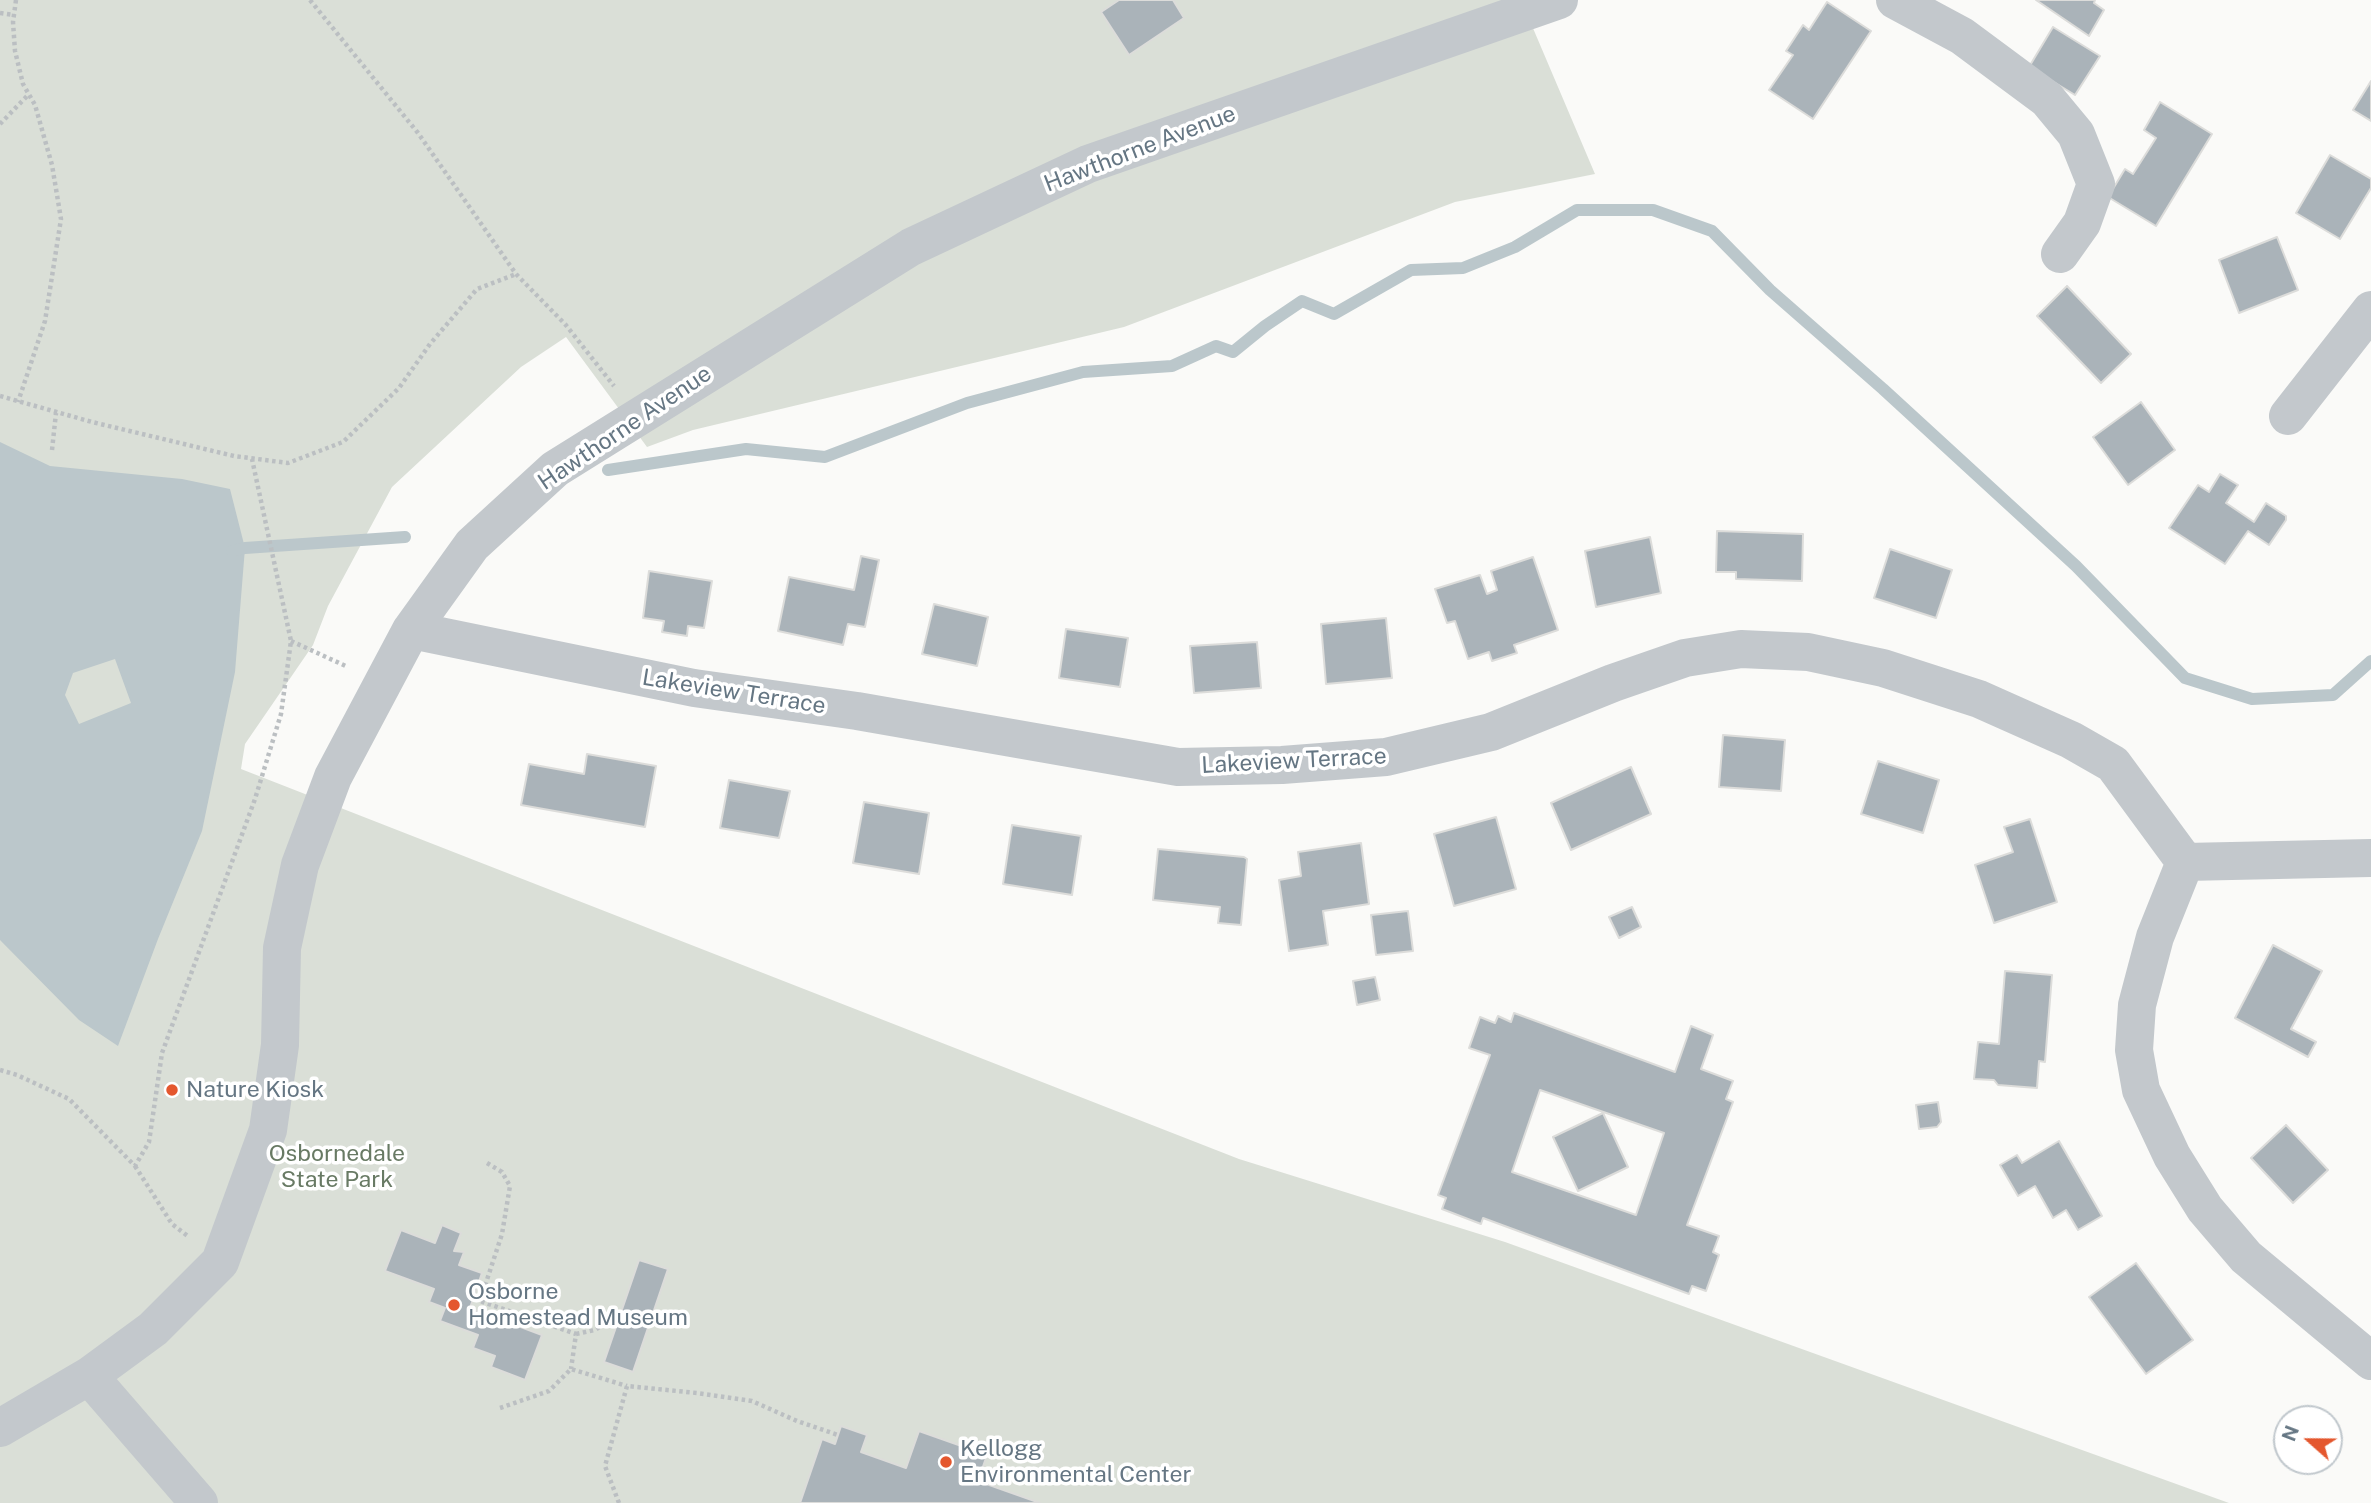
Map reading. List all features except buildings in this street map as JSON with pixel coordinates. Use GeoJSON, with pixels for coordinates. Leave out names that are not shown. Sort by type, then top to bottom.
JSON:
{"type":"FeatureCollection","features":[{"type":"Feature","properties":{"kind":"street","name":"Hawthorne Avenue"},"geometry":{"type":"LineString","coordinates":[[0,1428],[89,1376],[153,1329],[220,1262],[268,1130],[280,1045],[282,948],[300,864],[333,778],[411,630],[472,545],[555,470],[911,247],[1088,164],[1559,0]]}},
{"type":"Feature","properties":{"kind":"street"},"geometry":{"type":"LineString","coordinates":[[1895,0],[1962,36],[2047,99],[2076,134],[2095,184],[2082,223],[2060,254]]}},
{"type":"Feature","properties":{"kind":"street"},"geometry":{"type":"LineString","coordinates":[[2288,416],[2371,310]]}},
{"type":"Feature","properties":{"kind":"street","name":"Lakeview Terrace"},"geometry":{"type":"LineString","coordinates":[[411,630],[694,688],[857,711],[1178,767],[1282,765],[1386,757],[1491,732],[1685,658],[1741,649],[1808,653],[1883,668],[1979,699],[2071,740],[2113,764],[2185,862]]}},
{"type":"Feature","properties":{"kind":"street"},"geometry":{"type":"LineString","coordinates":[[2371,858],[2185,862],[2155,937],[2137,1005],[2134,1049],[2141,1090],[2172,1156],[2204,1209],[2246,1256],[2371,1361]]}},
{"type":"Feature","properties":{"kind":"street"},"geometry":{"type":"LineString","coordinates":[[89,1376],[199,1503]]}},
{"type":"Feature","properties":{"kind":"path"},"geometry":{"type":"LineString","coordinates":[[16,0],[15,51],[23,84],[36,105],[52,165],[61,219],[45,321],[18,402]]}},
{"type":"Feature","properties":{"kind":"path"},"geometry":{"type":"LineString","coordinates":[[310,0],[418,133],[516,274],[565,324],[638,417]]}},
{"type":"Feature","properties":{"kind":"path"},"geometry":{"type":"LineString","coordinates":[[0,13],[14,15]]}},
{"type":"Feature","properties":{"kind":"path"},"geometry":{"type":"LineString","coordinates":[[0,124],[29,94]]}},
{"type":"Feature","properties":{"kind":"path"},"geometry":{"type":"LineString","coordinates":[[0,396],[56,413],[234,456],[288,463],[343,442],[399,388],[430,344],[477,289],[516,274]]}},
{"type":"Feature","properties":{"kind":"path"},"geometry":{"type":"LineString","coordinates":[[52,450],[56,413]]}},
{"type":"Feature","properties":{"kind":"path"},"geometry":{"type":"LineString","coordinates":[[135,1166],[149,1142],[162,1053],[269,757],[281,714],[291,641],[252,458]]}},
{"type":"Feature","properties":{"kind":"path"},"geometry":{"type":"LineString","coordinates":[[291,641],[384,681]]}},
{"type":"Feature","properties":{"kind":"path"},"geometry":{"type":"LineString","coordinates":[[0,1070],[17,1074],[69,1099],[135,1166],[172,1224],[220,1262]]}},
{"type":"Feature","properties":{"kind":"path"},"geometry":{"type":"LineString","coordinates":[[487,1163],[502,1172],[510,1186],[502,1234],[480,1301],[576,1334],[595,1330],[621,1312]]}},
{"type":"Feature","properties":{"kind":"path"},"geometry":{"type":"LineString","coordinates":[[500,1408],[549,1391],[571,1369],[576,1334]]}},
{"type":"Feature","properties":{"kind":"path"},"geometry":{"type":"LineString","coordinates":[[571,1369],[627,1386],[752,1401],[797,1422],[838,1435]]}},
{"type":"Feature","properties":{"kind":"path"},"geometry":{"type":"LineString","coordinates":[[619,1503],[605,1466],[627,1386]]}},
{"type":"Feature","properties":{"kind":"green space","name":"Osbornedale State Park"},"geometry":{"type":"Polygon","coordinates":[[[0,0],[1521,0],[1595,174],[1455,202],[1124,327],[693,430],[647,447],[566,337],[521,367],[392,487],[328,606],[313,645],[245,744],[241,769],[1239,1159],[1505,1242],[2229,1503],[0,1503],[0,0]]]}},
{"type":"Feature","properties":{"kind":"shaded area"},"geometry":{"type":"Polygon","coordinates":[[[0,442],[50,466],[182,479],[230,489],[245,548],[235,672],[202,831],[118,1046],[79,1020],[0,940],[0,442]],[[115,659],[73,673],[65,695],[79,724],[131,703],[115,659]]]}},
{"type":"Feature","properties":{"kind":"waterway"},"geometry":{"type":"LineString","coordinates":[[608,470],[746,449],[825,457],[967,403],[1083,372],[1172,366],[1216,346],[1233,352],[1302,301],[1334,314],[1411,270],[1463,268],[1515,247],[1577,210],[1653,210],[1712,231],[1770,290],[1883,389],[2076,566],[2185,678],[2252,699],[2333,695],[2371,661]]}},
{"type":"Feature","properties":{"kind":"waterway"},"geometry":{"type":"LineString","coordinates":[[232,551],[405,537]]}},
{"type":"Feature","properties":{"kind":"place","name":"Nature Kiosk"},"geometry":{"type":"Point","coordinates":[172,1090]}},
{"type":"Feature","properties":{"kind":"place","name":"Osborne Homestead Museum"},"geometry":{"type":"Point","coordinates":[454,1305]}},
{"type":"Feature","properties":{"kind":"place","name":"Kellogg Environmental Center"},"geometry":{"type":"Point","coordinates":[946,1462]}}]}
